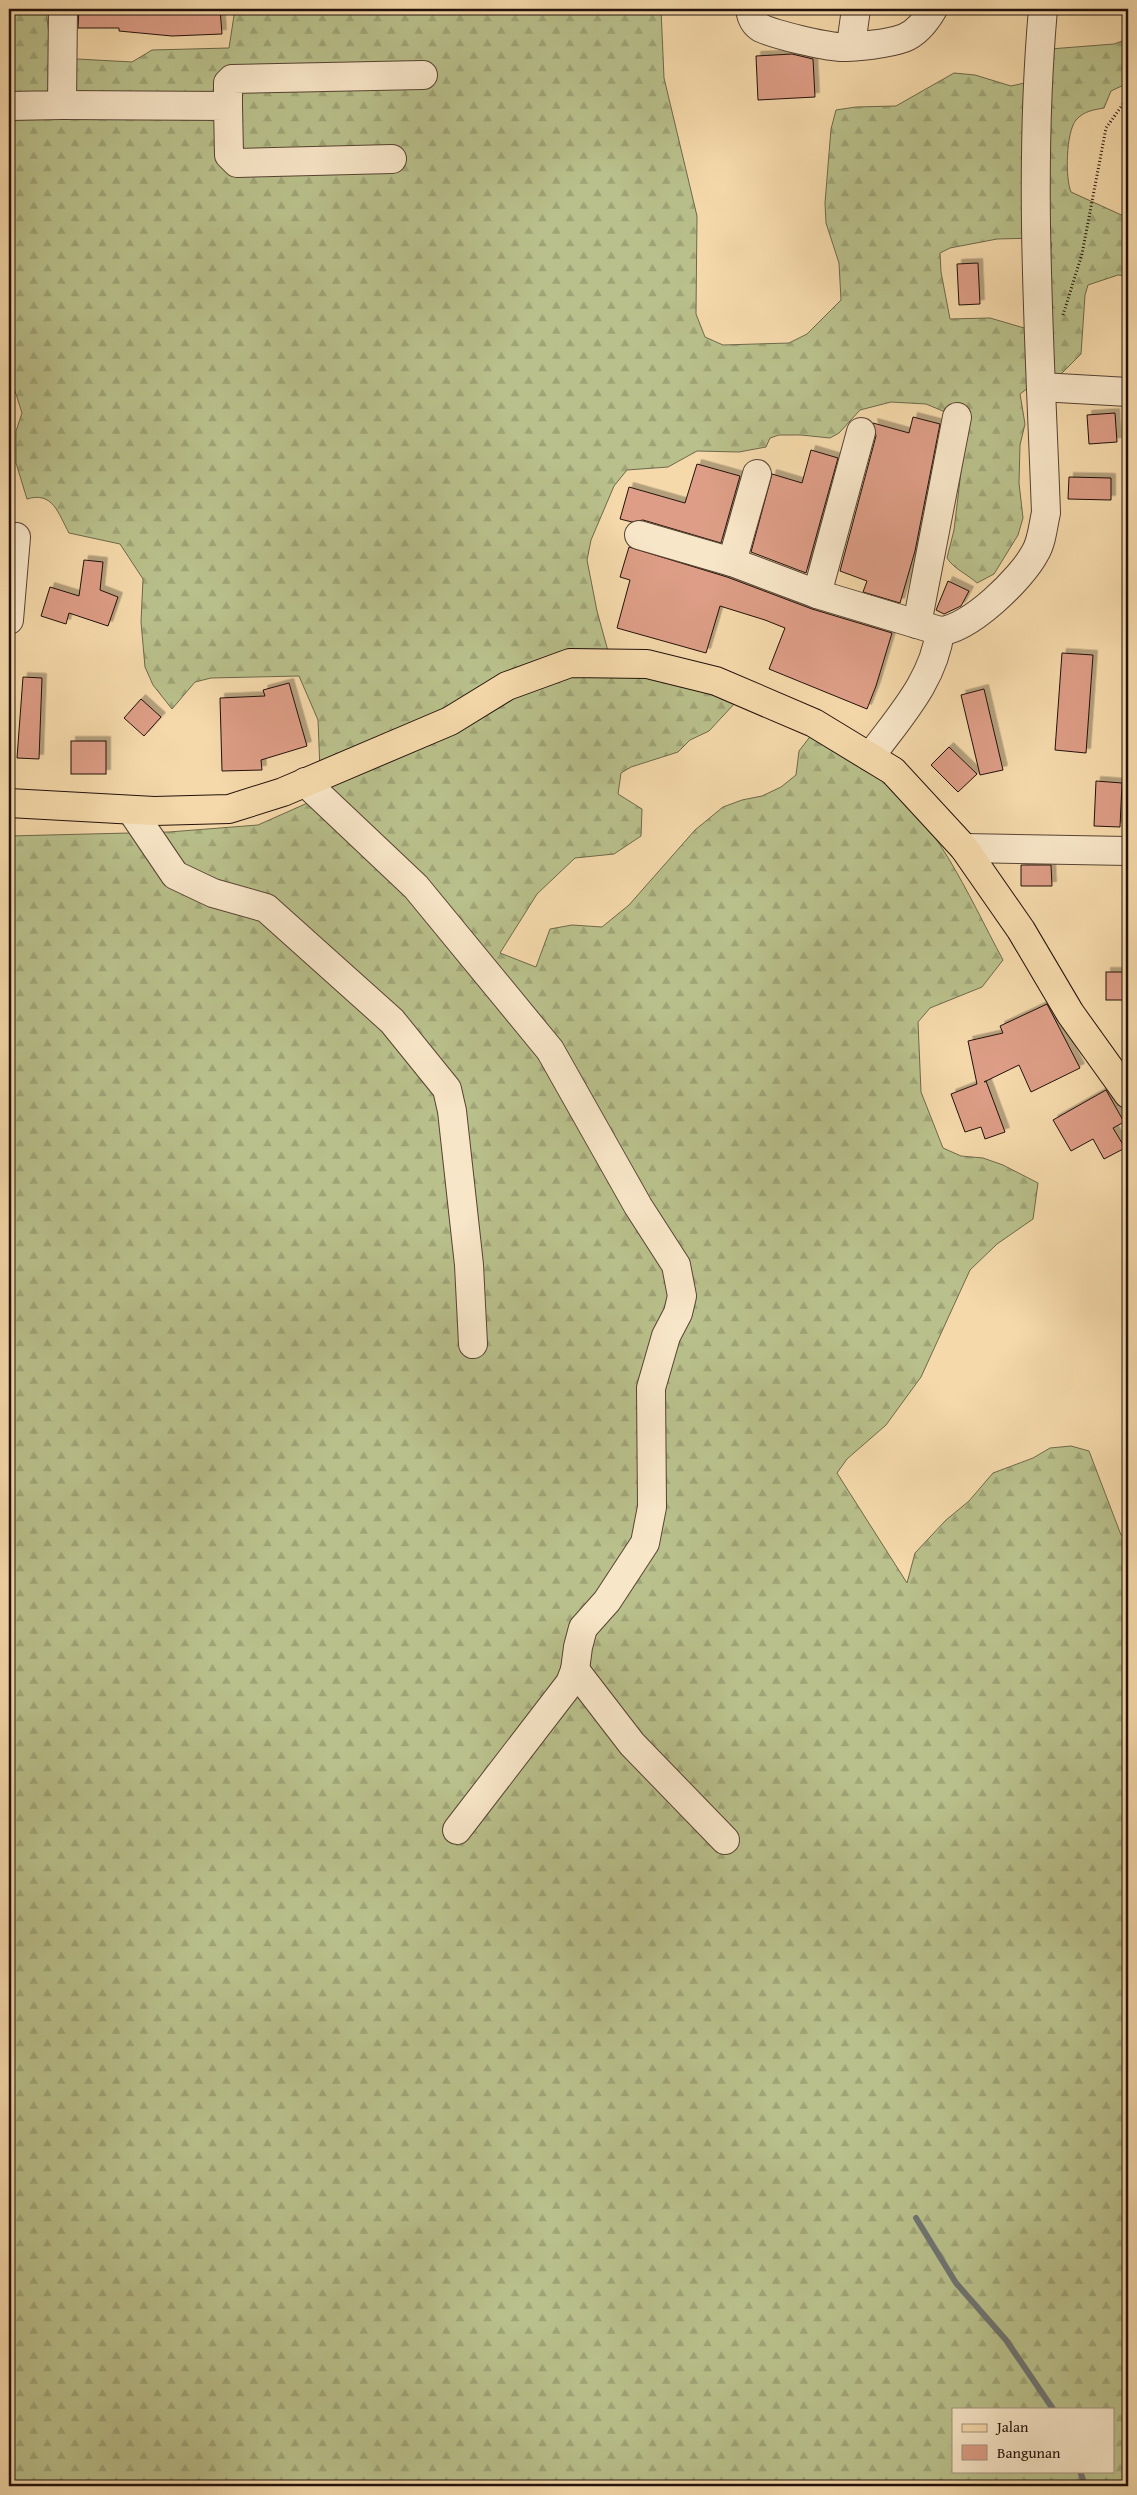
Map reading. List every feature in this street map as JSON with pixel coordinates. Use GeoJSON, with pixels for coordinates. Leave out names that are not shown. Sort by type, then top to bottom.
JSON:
{"type":"FeatureCollection","features":[{"type":"Feature","properties":{"kind":"main road"},"geometry":{"type":"LineString","coordinates":[[9,803],[131,810],[229,808],[283,792],[450,721],[507,686],[570,664],[647,664],[716,681],[814,723],[893,772],[964,848],[1021,930],[1070,1012],[1128,1094]]}},
{"type":"Feature","properties":{"kind":"street"},"geometry":{"type":"LineString","coordinates":[[62,105],[63,9]]}},
{"type":"Feature","properties":{"kind":"street"},"geometry":{"type":"LineString","coordinates":[[750,9],[754,22],[761,28],[796,38],[840,47],[892,42],[906,37],[917,30],[933,9]]}},
{"type":"Feature","properties":{"kind":"street"},"geometry":{"type":"LineString","coordinates":[[851,45],[856,9]]}},
{"type":"Feature","properties":{"kind":"street"},"geometry":{"type":"LineString","coordinates":[[639,535],[732,562],[818,594],[928,628],[954,630],[999,598],[1036,553],[1046,513],[1034,218],[1040,48],[1044,9]]}},
{"type":"Feature","properties":{"kind":"street"},"geometry":{"type":"LineString","coordinates":[[392,159],[237,163],[229,155],[228,83],[232,79],[423,75]]}},
{"type":"Feature","properties":{"kind":"street"},"geometry":{"type":"LineString","coordinates":[[9,106],[228,106]]}},
{"type":"Feature","properties":{"kind":"street"},"geometry":{"type":"LineString","coordinates":[[1041,387],[1128,392]]}},
{"type":"Feature","properties":{"kind":"street"},"geometry":{"type":"LineString","coordinates":[[870,757],[928,677],[936,656],[928,628],[957,417]]}},
{"type":"Feature","properties":{"kind":"street"},"geometry":{"type":"LineString","coordinates":[[818,594],[861,432]]}},
{"type":"Feature","properties":{"kind":"street"},"geometry":{"type":"LineString","coordinates":[[732,562],[757,474]]}},
{"type":"Feature","properties":{"kind":"street"},"geometry":{"type":"LineString","coordinates":[[9,620],[16,537]]}},
{"type":"Feature","properties":{"kind":"street"},"geometry":{"type":"LineString","coordinates":[[305,782],[416,887],[550,1050],[638,1206],[676,1265],[682,1296],[678,1313],[666,1336],[651,1388],[652,1507],[645,1543],[608,1601],[584,1628],[578,1647],[575,1670],[570,1683],[457,1830]]}},
{"type":"Feature","properties":{"kind":"street"},"geometry":{"type":"LineString","coordinates":[[131,810],[175,875],[213,893],[266,908],[392,1021],[447,1089],[452,1111],[469,1265],[473,1344]]}},
{"type":"Feature","properties":{"kind":"street"},"geometry":{"type":"LineString","coordinates":[[964,848],[1128,850]]}},
{"type":"Feature","properties":{"kind":"street"},"geometry":{"type":"LineString","coordinates":[[575,1670],[632,1744],[724,1840]]}},
{"type":"Feature","properties":{"kind":"path"},"geometry":{"type":"LineString","coordinates":[[1062,321],[1082,254],[1106,128],[1128,97]]}},
{"type":"Feature","properties":{"kind":"green space"},"geometry":{"type":"Polygon","coordinates":[[[9,9],[46,9],[51,52],[59,58],[132,62],[152,50],[229,48],[235,9],[661,9],[664,78],[697,216],[696,314],[705,337],[723,345],[789,343],[807,334],[841,300],[839,263],[826,223],[825,203],[831,129],[836,110],[856,107],[896,106],[954,73],[975,75],[1011,86],[1029,82],[1050,49],[1114,44],[1128,39],[1128,83],[1111,91],[1104,108],[1085,113],[1076,120],[1068,144],[1067,166],[1071,192],[1128,218],[1128,276],[1118,275],[1088,285],[1085,295],[1081,354],[1061,374],[1028,388],[1020,394],[1025,424],[1020,445],[1019,483],[1023,518],[1018,535],[994,574],[977,583],[947,558],[954,530],[967,421],[926,404],[891,402],[860,410],[839,433],[830,438],[779,435],[770,438],[766,447],[739,452],[697,451],[668,467],[627,470],[614,486],[591,540],[587,560],[597,611],[614,673],[684,684],[735,703],[709,731],[690,740],[678,752],[631,767],[621,773],[618,794],[642,809],[641,836],[614,854],[575,858],[537,894],[500,953],[536,967],[550,929],[572,925],[602,927],[629,905],[695,830],[723,807],[742,800],[762,796],[781,787],[796,775],[799,751],[812,734],[872,769],[914,809],[948,857],[1003,960],[982,987],[930,1008],[918,1022],[921,1092],[943,1148],[961,1156],[983,1158],[1003,1165],[1038,1183],[1033,1219],[997,1244],[970,1270],[921,1377],[886,1425],[847,1459],[837,1473],[907,1583],[915,1553],[946,1520],[969,1501],[993,1473],[1033,1458],[1050,1448],[1071,1446],[1089,1451],[1121,1535],[1128,1535],[1128,2486],[9,2486],[9,836],[169,832],[258,825],[321,797],[318,720],[299,676],[211,678],[195,682],[172,709],[153,685],[145,667],[141,622],[143,579],[120,544],[69,533],[58,511],[49,501],[36,497],[27,499],[16,463],[16,431],[22,413],[9,372],[9,9]],[[1037,238],[997,239],[950,248],[940,253],[941,272],[950,319],[990,318],[1031,330],[1046,276],[1052,243],[1037,238]]]}},
{"type":"Feature","properties":{"kind":"building"},"geometry":{"type":"Polygon","coordinates":[[[79,9],[220,9],[222,34],[172,36],[119,31],[119,28],[78,28],[79,9]]]}},
{"type":"Feature","properties":{"kind":"building"},"geometry":{"type":"Polygon","coordinates":[[[792,54],[813,59],[815,97],[758,100],[756,56],[792,54]]]}},
{"type":"Feature","properties":{"kind":"building"},"geometry":{"type":"Polygon","coordinates":[[[978,263],[980,304],[959,305],[957,264],[978,263]]]}},
{"type":"Feature","properties":{"kind":"building"},"geometry":{"type":"Polygon","coordinates":[[[1115,413],[1117,442],[1089,444],[1087,415],[1115,413]]]}},
{"type":"Feature","properties":{"kind":"building"},"geometry":{"type":"Polygon","coordinates":[[[913,417],[940,424],[915,551],[900,603],[863,592],[867,581],[840,571],[876,436],[873,423],[909,433],[913,417]]]}},
{"type":"Feature","properties":{"kind":"building"},"geometry":{"type":"Polygon","coordinates":[[[811,450],[838,458],[806,573],[751,552],[772,474],[802,483],[811,450]]]}},
{"type":"Feature","properties":{"kind":"building"},"geometry":{"type":"Polygon","coordinates":[[[697,464],[740,476],[721,543],[643,520],[632,522],[620,519],[629,487],[685,503],[697,464]]]}},
{"type":"Feature","properties":{"kind":"building"},"geometry":{"type":"Polygon","coordinates":[[[1069,477],[1111,478],[1111,500],[1068,499],[1069,477]]]}},
{"type":"Feature","properties":{"kind":"building"},"geometry":{"type":"Polygon","coordinates":[[[629,547],[727,577],[812,609],[892,633],[867,709],[769,669],[785,628],[765,620],[720,606],[706,653],[617,628],[630,580],[620,577],[629,547]]]}},
{"type":"Feature","properties":{"kind":"building"},"geometry":{"type":"Polygon","coordinates":[[[84,560],[103,562],[100,590],[118,597],[108,626],[69,613],[66,624],[41,616],[50,587],[79,596],[84,560]]]}},
{"type":"Feature","properties":{"kind":"building"},"geometry":{"type":"Polygon","coordinates":[[[948,581],[969,591],[961,606],[944,614],[936,610],[948,581]]]}},
{"type":"Feature","properties":{"kind":"building"},"geometry":{"type":"Polygon","coordinates":[[[1062,653],[1093,655],[1086,753],[1055,750],[1062,653]]]}},
{"type":"Feature","properties":{"kind":"building"},"geometry":{"type":"Polygon","coordinates":[[[23,677],[42,678],[39,759],[17,758],[23,677]]]}},
{"type":"Feature","properties":{"kind":"building"},"geometry":{"type":"Polygon","coordinates":[[[289,683],[307,746],[261,760],[262,770],[222,771],[220,698],[265,696],[263,690],[289,683]]]}},
{"type":"Feature","properties":{"kind":"building"},"geometry":{"type":"Polygon","coordinates":[[[984,689],[1003,770],[980,775],[961,695],[984,689]]]}},
{"type":"Feature","properties":{"kind":"building"},"geometry":{"type":"Polygon","coordinates":[[[141,699],[161,717],[144,736],[124,718],[141,699]]]}},
{"type":"Feature","properties":{"kind":"building"},"geometry":{"type":"Polygon","coordinates":[[[71,741],[106,741],[106,774],[71,774],[71,741]]]}},
{"type":"Feature","properties":{"kind":"building"},"geometry":{"type":"Polygon","coordinates":[[[949,747],[977,774],[958,792],[931,765],[949,747]]]}},
{"type":"Feature","properties":{"kind":"building"},"geometry":{"type":"Polygon","coordinates":[[[1096,781],[1122,783],[1120,827],[1094,826],[1096,781]]]}},
{"type":"Feature","properties":{"kind":"building"},"geometry":{"type":"Polygon","coordinates":[[[1021,865],[1051,865],[1052,886],[1021,886],[1021,865]]]}},
{"type":"Feature","properties":{"kind":"building"},"geometry":{"type":"Polygon","coordinates":[[[1106,972],[1128,972],[1128,1000],[1106,1000],[1106,972]]]}},
{"type":"Feature","properties":{"kind":"building"},"geometry":{"type":"Polygon","coordinates":[[[1047,1004],[1080,1068],[1031,1092],[1019,1065],[986,1081],[1005,1132],[985,1139],[981,1127],[965,1132],[951,1094],[977,1084],[968,1041],[1003,1033],[1000,1026],[1047,1004]]]}},
{"type":"Feature","properties":{"kind":"building"},"geometry":{"type":"Polygon","coordinates":[[[1106,1090],[1124,1122],[1113,1128],[1125,1148],[1104,1159],[1093,1139],[1071,1151],[1053,1120],[1106,1090]]]}},
{"type":"Feature","properties":{"kind":"waterway"},"geometry":{"type":"LineString","coordinates":[[916,2218],[956,2283],[1006,2340],[1052,2408]]}},
{"type":"Feature","properties":{"kind":"waterway"},"geometry":{"type":"LineString","coordinates":[[1080,2472],[1085,2486]]}}]}
